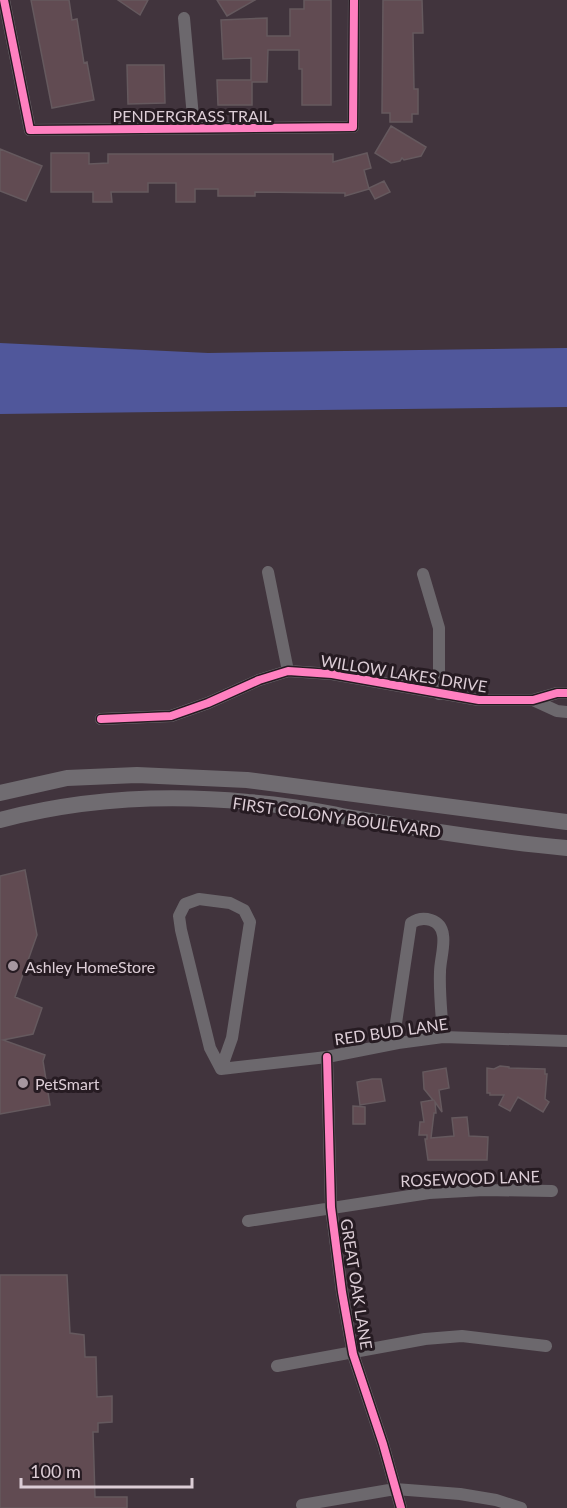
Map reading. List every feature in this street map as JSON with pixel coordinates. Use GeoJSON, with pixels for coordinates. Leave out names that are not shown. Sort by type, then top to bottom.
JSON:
{"type":"FeatureCollection","features":[{"type":"Feature","properties":{"kind":"main road","name":"FIRST COLONY BOULEVARD"},"geometry":{"type":"LineString","coordinates":[[5,792],[67,778],[136,775],[247,780],[567,822]]}},
{"type":"Feature","properties":{"kind":"main road"},"geometry":{"type":"LineString","coordinates":[[5,792],[19,815]]}},
{"type":"Feature","properties":{"kind":"main road"},"geometry":{"type":"LineString","coordinates":[[375,820],[378,796]]}},
{"type":"Feature","properties":{"kind":"main road","name":"FIRST COLONY BOULEVARD"},"geometry":{"type":"LineString","coordinates":[[0,820],[101,802],[175,798],[250,802],[567,848]]}},
{"type":"Feature","properties":{"kind":"street","name":"PENDERGRASS TRAIL"},"geometry":{"type":"LineString","coordinates":[[3,0],[30,130],[353,127],[354,0]]}},
{"type":"Feature","properties":{"kind":"street"},"geometry":{"type":"LineString","coordinates":[[184,18],[194,128]]}},
{"type":"Feature","properties":{"kind":"street"},"geometry":{"type":"LineString","coordinates":[[268,572],[288,671]]}},
{"type":"Feature","properties":{"kind":"street"},"geometry":{"type":"LineString","coordinates":[[423,574],[439,628],[439,694]]}},
{"type":"Feature","properties":{"kind":"street","name":"WILLOW LAKES DRIVE"},"geometry":{"type":"LineString","coordinates":[[101,719],[171,716],[208,703],[259,680],[288,671],[332,674],[480,700],[533,700],[557,693],[567,693]]}},
{"type":"Feature","properties":{"kind":"street","name":"WILLOW LAKES DRIVE"},"geometry":{"type":"LineString","coordinates":[[533,700],[557,711],[567,712]]}},
{"type":"Feature","properties":{"kind":"street"},"geometry":{"type":"LineString","coordinates":[[199,899],[230,903],[244,910],[250,922],[232,1038],[221,1069],[210,1047],[179,916],[185,904],[199,899]]}},
{"type":"Feature","properties":{"kind":"street"},"geometry":{"type":"LineString","coordinates":[[398,1043],[396,1023],[411,923],[424,918],[440,926],[443,935],[440,977],[443,1037]]}},
{"type":"Feature","properties":{"kind":"street","name":"RED BUD LANE"},"geometry":{"type":"LineString","coordinates":[[221,1069],[327,1057],[443,1037],[567,1041]]}},
{"type":"Feature","properties":{"kind":"street","name":"GREAT OAK LANE"},"geometry":{"type":"LineString","coordinates":[[327,1057],[331,1207],[342,1292],[353,1354],[383,1444],[401,1508]]}},
{"type":"Feature","properties":{"kind":"street","name":"ROSEWOOD LANE"},"geometry":{"type":"LineString","coordinates":[[248,1221],[429,1193],[484,1190],[552,1191]]}},
{"type":"Feature","properties":{"kind":"street"},"geometry":{"type":"LineString","coordinates":[[277,1366],[353,1354],[425,1339],[462,1336],[546,1346]]}},
{"type":"Feature","properties":{"kind":"street"},"geometry":{"type":"LineString","coordinates":[[302,1505],[395,1489],[460,1494],[496,1500],[521,1508]]}},
{"type":"Feature","properties":{"kind":"water"},"geometry":{"type":"Polygon","coordinates":[[[0,343],[208,353],[567,348],[567,407],[0,414],[0,343]]]}},
{"type":"Feature","properties":{"kind":"building"},"geometry":{"type":"Polygon","coordinates":[[[31,0],[69,0],[72,20],[77,19],[84,63],[87,62],[94,100],[52,108],[31,0]]]}},
{"type":"Feature","properties":{"kind":"building"},"geometry":{"type":"Polygon","coordinates":[[[118,0],[148,0],[140,15],[118,0]]]}},
{"type":"Feature","properties":{"kind":"building"},"geometry":{"type":"Polygon","coordinates":[[[217,0],[255,0],[227,16],[217,0]]]}},
{"type":"Feature","properties":{"kind":"building"},"geometry":{"type":"Polygon","coordinates":[[[304,0],[331,0],[331,105],[302,105],[302,69],[299,69],[299,50],[268,50],[267,82],[252,82],[252,105],[218,105],[217,80],[251,80],[251,58],[223,59],[221,20],[267,18],[267,36],[290,36],[290,9],[304,9],[304,0]]]}},
{"type":"Feature","properties":{"kind":"building"},"geometry":{"type":"Polygon","coordinates":[[[383,0],[422,0],[423,33],[413,33],[414,89],[418,89],[418,114],[412,114],[412,122],[390,122],[390,113],[382,113],[383,0]]]}},
{"type":"Feature","properties":{"kind":"building"},"geometry":{"type":"Polygon","coordinates":[[[127,65],[164,65],[165,103],[128,104],[127,65]]]}},
{"type":"Feature","properties":{"kind":"building"},"geometry":{"type":"Polygon","coordinates":[[[391,126],[426,147],[421,156],[404,160],[402,158],[400,161],[391,163],[375,153],[391,126]]]}},
{"type":"Feature","properties":{"kind":"building"},"geometry":{"type":"Polygon","coordinates":[[[0,149],[42,166],[26,201],[0,191],[0,149]]]}},
{"type":"Feature","properties":{"kind":"building"},"geometry":{"type":"Polygon","coordinates":[[[51,153],[89,153],[89,164],[108,163],[108,154],[333,154],[333,162],[367,153],[371,168],[364,170],[369,189],[345,196],[345,193],[255,192],[255,196],[218,196],[218,189],[195,189],[195,202],[176,202],[176,183],[148,183],[148,192],[111,192],[112,202],[93,202],[93,192],[51,192],[51,153]]]}},
{"type":"Feature","properties":{"kind":"building"},"geometry":{"type":"Polygon","coordinates":[[[384,181],[390,192],[375,199],[369,188],[384,181]]]}},
{"type":"Feature","properties":{"kind":"building","name":"Ashley HomeStore"},"geometry":{"type":"Polygon","coordinates":[[[25,870],[37,935],[15,997],[42,1008],[33,1034],[3,1040],[45,1055],[43,1061],[50,1105],[0,1114],[0,876],[25,870]]]}},
{"type":"Feature","properties":{"kind":"building"},"geometry":{"type":"Polygon","coordinates":[[[500,1066],[545,1069],[545,1074],[547,1074],[545,1099],[549,1102],[543,1112],[518,1097],[510,1111],[499,1105],[504,1095],[487,1093],[487,1068],[494,1069],[500,1066]]]}},
{"type":"Feature","properties":{"kind":"building"},"geometry":{"type":"Polygon","coordinates":[[[446,1068],[449,1088],[439,1090],[442,1112],[435,1102],[436,1113],[434,1113],[431,1138],[454,1136],[452,1118],[467,1117],[469,1136],[488,1137],[487,1160],[428,1160],[425,1139],[427,1135],[419,1135],[420,1122],[424,1122],[421,1102],[433,1100],[424,1089],[423,1072],[446,1068]]]}},
{"type":"Feature","properties":{"kind":"building"},"geometry":{"type":"Polygon","coordinates":[[[381,1079],[385,1101],[360,1105],[357,1082],[381,1079]]]}},
{"type":"Feature","properties":{"kind":"building"},"geometry":{"type":"Polygon","coordinates":[[[353,1106],[365,1107],[365,1124],[353,1124],[353,1106]]]}},
{"type":"Feature","properties":{"kind":"building"},"geometry":{"type":"Polygon","coordinates":[[[0,1275],[67,1275],[70,1333],[84,1335],[85,1357],[96,1357],[97,1397],[112,1396],[112,1422],[98,1423],[98,1432],[93,1432],[95,1497],[127,1497],[127,1508],[0,1508],[0,1275]]]}},
{"type":"Feature","properties":{"kind":"cycle path"},"geometry":{"type":"LineString","coordinates":[[4,0],[30,130],[353,127],[354,0]]}},
{"type":"Feature","properties":{"kind":"cycle path"},"geometry":{"type":"LineString","coordinates":[[101,719],[171,716],[208,703],[259,680],[288,671],[332,674],[479,700],[533,700],[557,693],[567,693]]}},
{"type":"Feature","properties":{"kind":"cycle path"},"geometry":{"type":"LineString","coordinates":[[327,1057],[331,1207],[342,1292],[353,1354],[383,1444],[401,1508]]}},
{"type":"Feature","properties":{"kind":"place","name":"Ashley HomeStore"},"geometry":{"type":"Point","coordinates":[13,966]}},
{"type":"Feature","properties":{"kind":"place","name":"PetSmart"},"geometry":{"type":"Point","coordinates":[23,1083]}}]}
